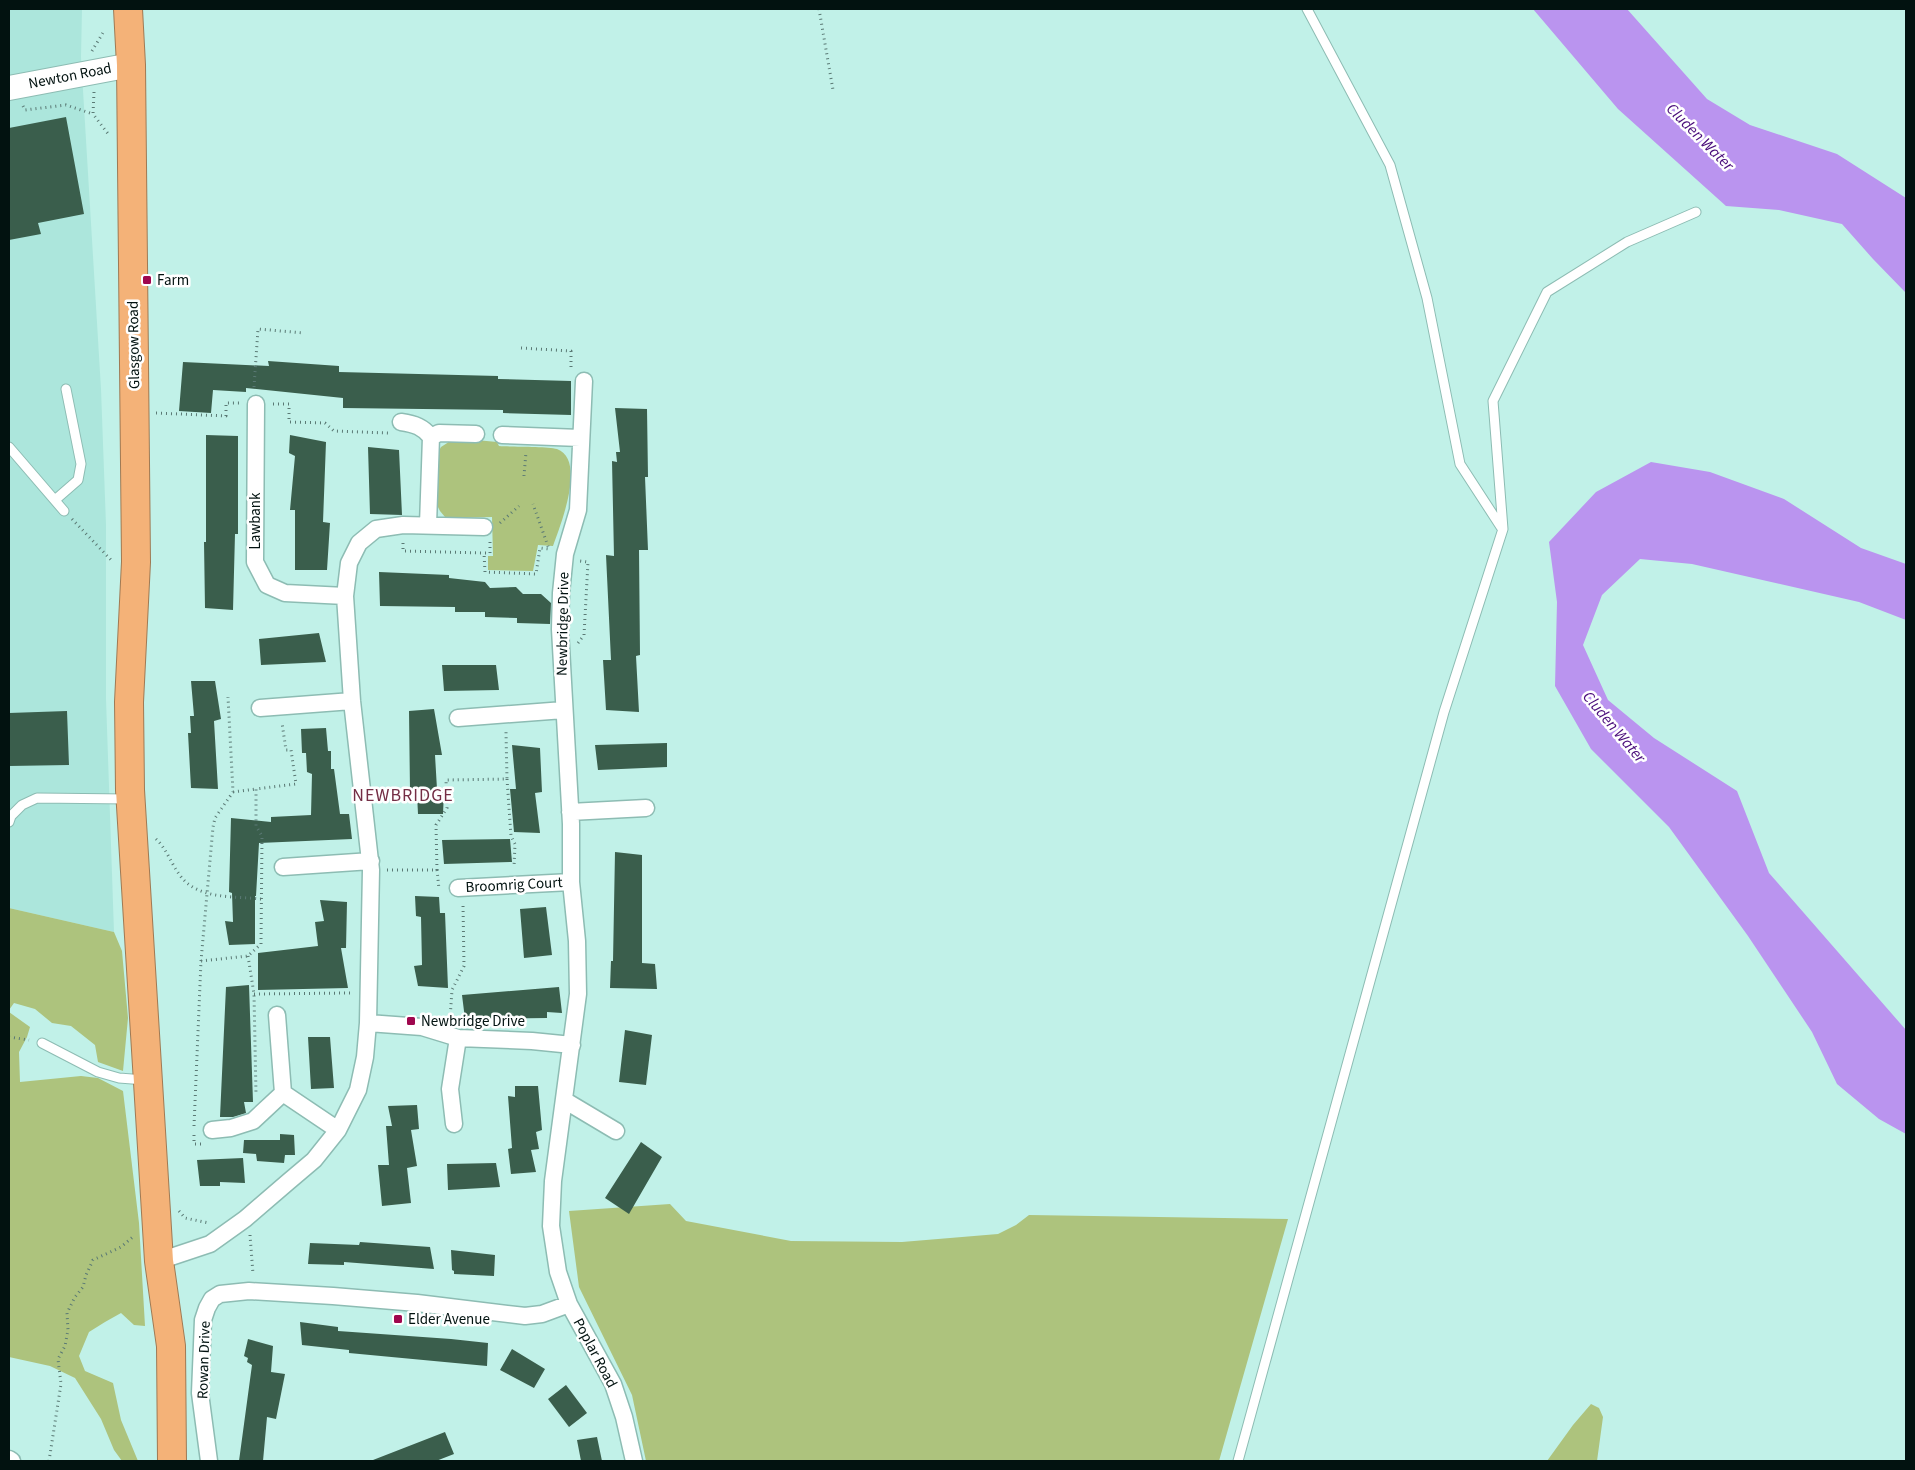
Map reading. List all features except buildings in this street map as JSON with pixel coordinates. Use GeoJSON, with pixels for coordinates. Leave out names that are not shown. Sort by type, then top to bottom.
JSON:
{"type":"FeatureCollection","features":[{"type":"Feature","properties":{"kind":"highway","name":"Glasgow Road"},"geometry":{"type":"LineString","coordinates":[[128,9],[131,65],[136,562],[129,702],[131,799],[147,1080],[168,1217],[159,1262],[171,1346],[172,1461]]}},
{"type":"Feature","properties":{"kind":"street","name":"Newton Road"},"geometry":{"type":"LineString","coordinates":[[10,88],[131,65]]}},
{"type":"Feature","properties":{"kind":"street","name":"Newbridge Drive"},"geometry":{"type":"LineString","coordinates":[[569,1304],[558,1272],[550,1226],[553,1181],[578,994],[577,941],[570,882],[570,812],[561,650],[561,594],[565,559],[578,510],[584,381]]}},
{"type":"Feature","properties":{"kind":"street","name":"Lawbank"},"geometry":{"type":"LineString","coordinates":[[255,399],[255,562],[267,585],[285,593],[345,596]]}},
{"type":"Feature","properties":{"kind":"street"},"geometry":{"type":"LineString","coordinates":[[401,422],[414,424],[425,429],[431,438],[428,525]]}},
{"type":"Feature","properties":{"kind":"street"},"geometry":{"type":"LineString","coordinates":[[431,438],[439,433],[476,434]]}},
{"type":"Feature","properties":{"kind":"street"},"geometry":{"type":"LineString","coordinates":[[502,435],[580,438]]}},
{"type":"Feature","properties":{"kind":"street"},"geometry":{"type":"LineString","coordinates":[[159,1262],[210,1244],[240,1222],[314,1160],[338,1130],[358,1090],[365,1057],[368,1024],[371,866],[352,701],[345,596],[349,563],[358,543],[376,529],[403,525],[488,526]]}},
{"type":"Feature","properties":{"kind":"street"},"geometry":{"type":"LineString","coordinates":[[260,708],[352,701]]}},
{"type":"Feature","properties":{"kind":"street"},"geometry":{"type":"LineString","coordinates":[[458,718],[564,710]]}},
{"type":"Feature","properties":{"kind":"street"},"geometry":{"type":"LineString","coordinates":[[570,812],[646,808]]}},
{"type":"Feature","properties":{"kind":"street"},"geometry":{"type":"LineString","coordinates":[[283,867],[371,866]]}},
{"type":"Feature","properties":{"kind":"street","name":"Broomrig Court"},"geometry":{"type":"LineString","coordinates":[[461,893],[513,885],[570,882]]}},
{"type":"Feature","properties":{"kind":"street"},"geometry":{"type":"LineString","coordinates":[[277,1015],[283,1093]]}},
{"type":"Feature","properties":{"kind":"street"},"geometry":{"type":"LineString","coordinates":[[368,1024],[422,1027],[454,1036],[572,1045]]}},
{"type":"Feature","properties":{"kind":"street"},"geometry":{"type":"LineString","coordinates":[[454,1036],[450,1089],[454,1124]]}},
{"type":"Feature","properties":{"kind":"street"},"geometry":{"type":"LineString","coordinates":[[212,1130],[231,1128],[253,1121],[283,1093]]}},
{"type":"Feature","properties":{"kind":"street"},"geometry":{"type":"LineString","coordinates":[[283,1093],[338,1130]]}},
{"type":"Feature","properties":{"kind":"street"},"geometry":{"type":"LineString","coordinates":[[564,1100],[616,1131]]}},
{"type":"Feature","properties":{"kind":"street"},"geometry":{"type":"LineString","coordinates":[[249,1291],[417,1302],[525,1316],[542,1314],[569,1304]]}},
{"type":"Feature","properties":{"kind":"street","name":"Rowan Drive"},"geometry":{"type":"LineString","coordinates":[[209,1461],[200,1393],[203,1320],[206,1308],[212,1299],[220,1294],[249,1291]]}},
{"type":"Feature","properties":{"kind":"street","name":"Poplar Road"},"geometry":{"type":"LineString","coordinates":[[569,1304],[613,1384],[624,1417],[634,1461]]}},
{"type":"Feature","properties":{"kind":"lane"},"geometry":{"type":"LineString","coordinates":[[1307,9],[1390,165],[1427,298],[1460,464],[1503,529]]}},
{"type":"Feature","properties":{"kind":"lane"},"geometry":{"type":"LineString","coordinates":[[1238,1461],[1444,712],[1503,529],[1493,401],[1547,292],[1627,242],[1696,212]]}},
{"type":"Feature","properties":{"kind":"lane"},"geometry":{"type":"LineString","coordinates":[[55,500],[78,480],[81,464],[66,388]]}},
{"type":"Feature","properties":{"kind":"lane"},"geometry":{"type":"LineString","coordinates":[[9,448],[64,511]]}},
{"type":"Feature","properties":{"kind":"lane"},"geometry":{"type":"LineString","coordinates":[[9,822],[11,816],[22,805],[37,798],[131,799]]}},
{"type":"Feature","properties":{"kind":"lane"},"geometry":{"type":"LineString","coordinates":[[42,1043],[98,1072],[119,1078],[147,1080]]}},
{"type":"Feature","properties":{"kind":"path"},"geometry":{"type":"LineString","coordinates":[[818,9],[833,90]]}},
{"type":"Feature","properties":{"kind":"path"},"geometry":{"type":"LineString","coordinates":[[10,88],[25,110],[66,105],[93,114]]}},
{"type":"Feature","properties":{"kind":"path"},"geometry":{"type":"LineString","coordinates":[[255,399],[258,329],[304,333]]}},
{"type":"Feature","properties":{"kind":"path"},"geometry":{"type":"LineString","coordinates":[[521,348],[571,351],[571,370],[585,372],[584,381]]}},
{"type":"Feature","properties":{"kind":"path"},"geometry":{"type":"LineString","coordinates":[[524,476],[528,437]]}},
{"type":"Feature","properties":{"kind":"path"},"geometry":{"type":"LineString","coordinates":[[484,553],[484,572],[536,574],[540,548],[549,549],[533,504]]}},
{"type":"Feature","properties":{"kind":"path"},"geometry":{"type":"LineString","coordinates":[[403,525],[403,551],[484,553],[490,552],[488,526],[498,525],[519,506]]}},
{"type":"Feature","properties":{"kind":"path"},"geometry":{"type":"LineString","coordinates":[[64,511],[113,562],[136,562]]}},
{"type":"Feature","properties":{"kind":"path"},"geometry":{"type":"LineString","coordinates":[[561,650],[572,650],[584,634],[588,562],[565,559]]}},
{"type":"Feature","properties":{"kind":"path"},"geometry":{"type":"LineString","coordinates":[[212,1130],[213,1144],[194,1144],[202,961],[215,818],[233,792],[228,697]]}},
{"type":"Feature","properties":{"kind":"path"},"geometry":{"type":"LineString","coordinates":[[233,792],[296,784],[291,750],[286,750],[280,707]]}},
{"type":"Feature","properties":{"kind":"path"},"geometry":{"type":"LineString","coordinates":[[506,714],[507,779],[511,836],[516,844],[513,885]]}},
{"type":"Feature","properties":{"kind":"path"},"geometry":{"type":"LineString","coordinates":[[440,894],[436,870],[436,826],[447,808],[446,780],[507,779]]}},
{"type":"Feature","properties":{"kind":"path"},"geometry":{"type":"LineString","coordinates":[[202,961],[248,956],[261,944],[262,836],[256,826],[256,789]]}},
{"type":"Feature","properties":{"kind":"path"},"geometry":{"type":"LineString","coordinates":[[152,836],[161,843],[180,876],[193,887],[208,894],[261,899]]}},
{"type":"Feature","properties":{"kind":"path"},"geometry":{"type":"LineString","coordinates":[[371,866],[436,870]]}},
{"type":"Feature","properties":{"kind":"path"},"geometry":{"type":"LineString","coordinates":[[454,1036],[452,990],[464,966],[461,893]]}},
{"type":"Feature","properties":{"kind":"path"},"geometry":{"type":"LineString","coordinates":[[248,956],[254,994],[256,1102],[264,1111]]}},
{"type":"Feature","properties":{"kind":"path"},"geometry":{"type":"LineString","coordinates":[[254,994],[368,993]]}},
{"type":"Feature","properties":{"kind":"path"},"geometry":{"type":"LineString","coordinates":[[9,1037],[42,1043]]}},
{"type":"Feature","properties":{"kind":"path"},"geometry":{"type":"LineString","coordinates":[[48,1461],[62,1384],[58,1359],[66,1338],[67,1312],[74,1297],[83,1287],[93,1260],[121,1248],[139,1230],[168,1217],[186,1218],[208,1224],[233,1213],[250,1234],[253,1281],[249,1291]]}},
{"type":"Feature","properties":{"kind":"shaded area"},"geometry":{"type":"Polygon","coordinates":[[[9,9],[82,9],[81,57],[101,389],[106,525],[106,699],[114,932],[9,908],[9,9]]]}},
{"type":"Feature","properties":{"kind":"green space"},"geometry":{"type":"Polygon","coordinates":[[[455,438],[497,442],[499,446],[552,448],[557,449],[566,456],[570,466],[571,479],[561,524],[553,546],[538,545],[533,571],[488,570],[488,556],[493,556],[492,517],[453,518],[445,517],[440,511],[436,503],[436,456],[441,447],[455,438]]]}},
{"type":"Feature","properties":{"kind":"green space"},"geometry":{"type":"Polygon","coordinates":[[[9,908],[114,932],[122,951],[128,1018],[123,1071],[98,1062],[95,1045],[71,1026],[52,1023],[35,1009],[14,1003],[9,1010],[9,908]]]}},
{"type":"Feature","properties":{"kind":"green space"},"geometry":{"type":"Polygon","coordinates":[[[9,1012],[30,1027],[19,1052],[20,1082],[81,1076],[98,1078],[123,1091],[139,1223],[145,1326],[134,1325],[121,1313],[89,1332],[79,1356],[85,1371],[113,1383],[121,1420],[138,1461],[122,1461],[114,1450],[101,1419],[75,1378],[50,1366],[9,1357],[9,1012]]]}},
{"type":"Feature","properties":{"kind":"green space"},"geometry":{"type":"Polygon","coordinates":[[[670,1204],[686,1221],[791,1241],[902,1242],[998,1234],[1016,1225],[1029,1215],[1288,1219],[1219,1461],[646,1461],[632,1395],[579,1287],[569,1211],[670,1204]]]}},
{"type":"Feature","properties":{"kind":"green space"},"geometry":{"type":"Polygon","coordinates":[[[1591,1404],[1599,1408],[1603,1417],[1597,1461],[1547,1461],[1573,1425],[1591,1404]]]}},
{"type":"Feature","properties":{"kind":"water","name":"Cluden Water"},"geometry":{"type":"Polygon","coordinates":[[[1533,9],[1627,9],[1707,99],[1750,125],[1837,154],[1906,198],[1906,293],[1842,224],[1779,210],[1726,206],[1618,109],[1533,9]]]}},
{"type":"Feature","properties":{"kind":"water","name":"Cluden Water"},"geometry":{"type":"Polygon","coordinates":[[[1651,462],[1710,472],[1784,499],[1861,548],[1906,564],[1906,620],[1859,602],[1692,564],[1640,559],[1602,595],[1583,645],[1608,700],[1654,738],[1737,791],[1769,873],[1906,1030],[1906,1134],[1879,1119],[1837,1084],[1812,1032],[1748,936],[1669,827],[1591,749],[1555,686],[1557,602],[1549,542],[1596,492],[1651,462]]]}},
{"type":"Feature","properties":{"kind":"place","name":"Farm"},"geometry":{"type":"Point","coordinates":[147,280]}},
{"type":"Feature","properties":{"kind":"place","name":"Newbridge Drive"},"geometry":{"type":"Point","coordinates":[411,1021]}},
{"type":"Feature","properties":{"kind":"place","name":"Elder Avenue"},"geometry":{"type":"Point","coordinates":[398,1319]}},
{"type":"Feature","properties":{"kind":"district","name":"NEWBRIDGE"},"geometry":{"type":"Point","coordinates":[403,795]}}]}
